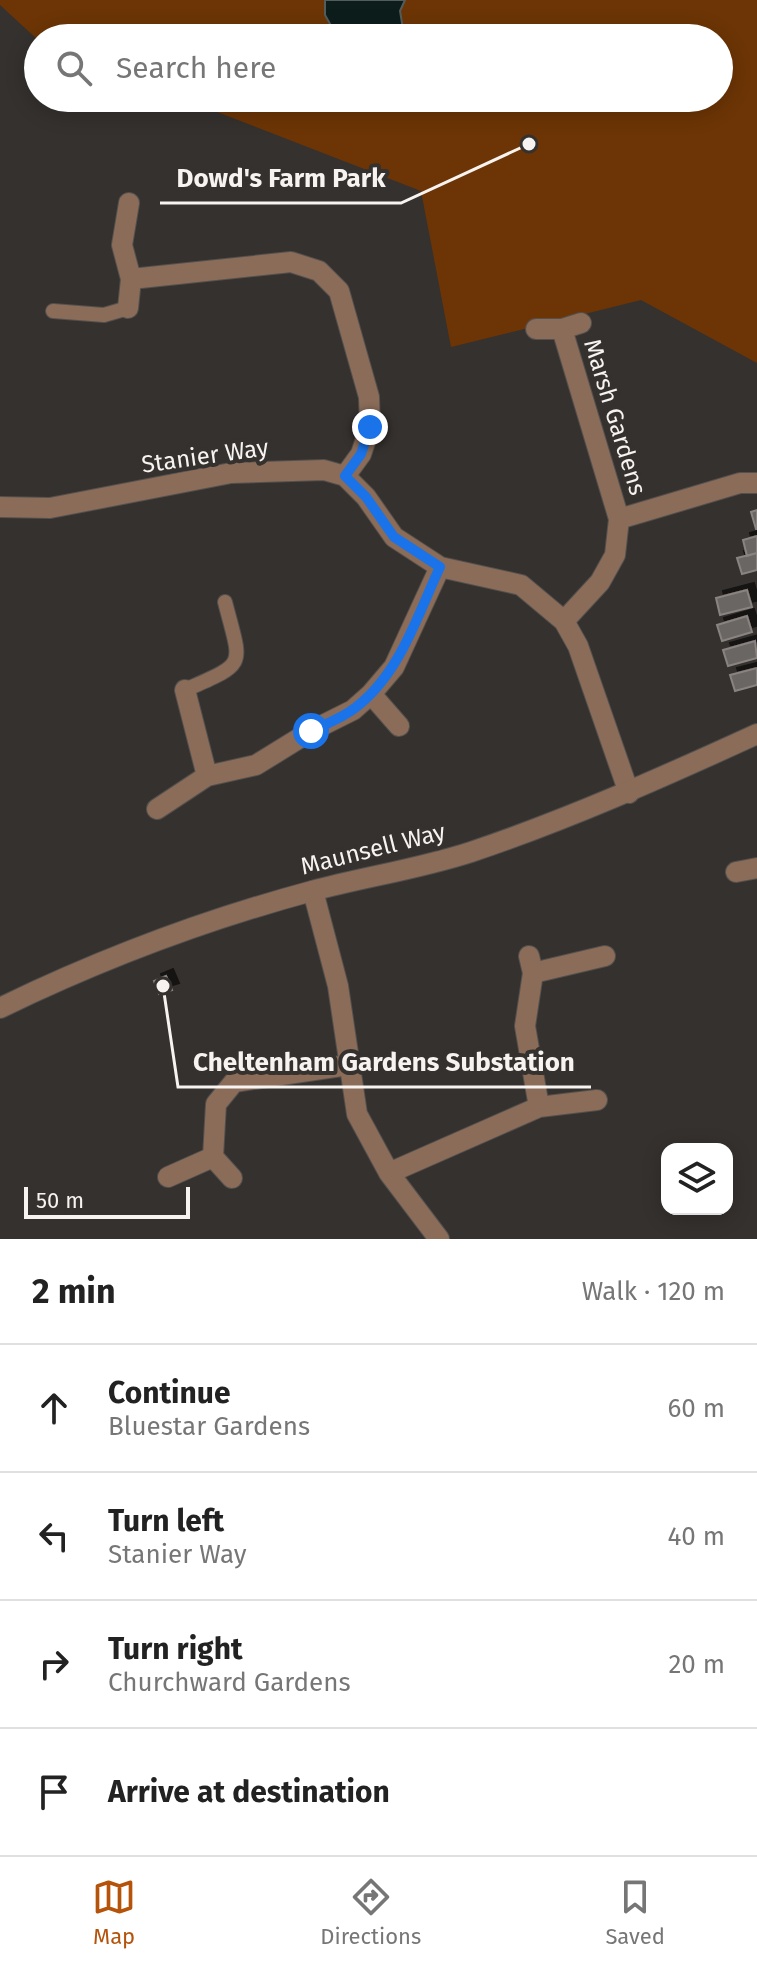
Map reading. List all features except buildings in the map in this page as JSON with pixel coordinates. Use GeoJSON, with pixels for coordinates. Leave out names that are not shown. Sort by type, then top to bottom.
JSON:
{"type":"FeatureCollection","features":[{"type":"Feature","properties":{"kind":"street"},"geometry":{"type":"LineString","coordinates":[[128,308],[131,279],[122,245],[129,203]]}},
{"type":"Feature","properties":{"kind":"street"},"geometry":{"type":"LineString","coordinates":[[131,279],[291,262],[319,271],[339,291],[369,397],[370,427],[361,454],[345,476],[366,497],[394,537],[440,567],[521,585],[564,621],[578,646],[629,793]]}},
{"type":"Feature","properties":{"kind":"street","name":"Marsh Gardens"},"geometry":{"type":"LineString","coordinates":[[536,329],[572,326],[619,519],[615,555],[600,582],[564,621]]}},
{"type":"Feature","properties":{"kind":"street","name":"Stanier Way"},"geometry":{"type":"LineString","coordinates":[[0,507],[50,508],[231,473],[324,470],[345,476]]}},
{"type":"Feature","properties":{"kind":"street","name":"Marsh Gardens"},"geometry":{"type":"LineString","coordinates":[[619,519],[740,483],[757,483]]}},
{"type":"Feature","properties":{"kind":"street"},"geometry":{"type":"LineString","coordinates":[[157,809],[207,776],[256,765],[311,731],[353,710],[394,667],[440,567]]}},
{"type":"Feature","properties":{"kind":"street"},"geometry":{"type":"LineString","coordinates":[[185,690],[207,776]]}},
{"type":"Feature","properties":{"kind":"street"},"geometry":{"type":"LineString","coordinates":[[371,694],[399,726]]}},
{"type":"Feature","properties":{"kind":"street","name":"Maunsell Way"},"geometry":{"type":"LineString","coordinates":[[0,1008],[121,954],[216,919],[468,852],[629,793],[757,734]]}},
{"type":"Feature","properties":{"kind":"street"},"geometry":{"type":"LineString","coordinates":[[736,872],[757,868]]}},
{"type":"Feature","properties":{"kind":"street"},"geometry":{"type":"LineString","coordinates":[[313,891],[338,986],[357,1114],[389,1173],[439,1239]]}},
{"type":"Feature","properties":{"kind":"street"},"geometry":{"type":"LineString","coordinates":[[539,1107],[525,1026],[531,964],[605,956]]}},
{"type":"Feature","properties":{"kind":"street"},"geometry":{"type":"LineString","coordinates":[[232,1178],[213,1157],[216,1104],[234,1082],[348,1065]]}},
{"type":"Feature","properties":{"kind":"street"},"geometry":{"type":"LineString","coordinates":[[389,1173],[539,1107],[597,1100]]}},
{"type":"Feature","properties":{"kind":"street"},"geometry":{"type":"LineString","coordinates":[[168,1177],[213,1157]]}},
{"type":"Feature","properties":{"kind":"lane"},"geometry":{"type":"LineString","coordinates":[[53,311],[104,315],[128,308]]}},
{"type":"Feature","properties":{"kind":"lane"},"geometry":{"type":"LineString","coordinates":[[185,690],[227,671],[236,662],[236,647],[225,602]]}},
{"type":"Feature","properties":{"kind":"shaded area"},"geometry":{"type":"Polygon","coordinates":[[[0,0],[757,0],[757,363],[641,300],[451,347],[421,191],[217,112],[733,112],[733,24],[24,24],[24,27],[0,5],[0,0]]]}},
{"type":"Feature","properties":{"kind":"shaded area"},"geometry":{"type":"Polygon","coordinates":[[[325,0],[405,0],[400,11],[402,24],[330,24],[325,15],[325,0]]]}},
{"type":"Feature","properties":{"kind":"place","name":"Dowd's Farm Park"},"geometry":{"type":"Point","coordinates":[529,144]}},
{"type":"Feature","properties":{"kind":"place","name":"Cheltenham Gardens Substation"},"geometry":{"type":"Point","coordinates":[163,986]}},
{"type":"Feature","properties":{"kind":"route"},"geometry":{"type":"LineString","coordinates":[[311,731],[353,710],[394,667],[440,567],[394,537],[366,497],[345,476],[361,454],[370,427]]}}]}
